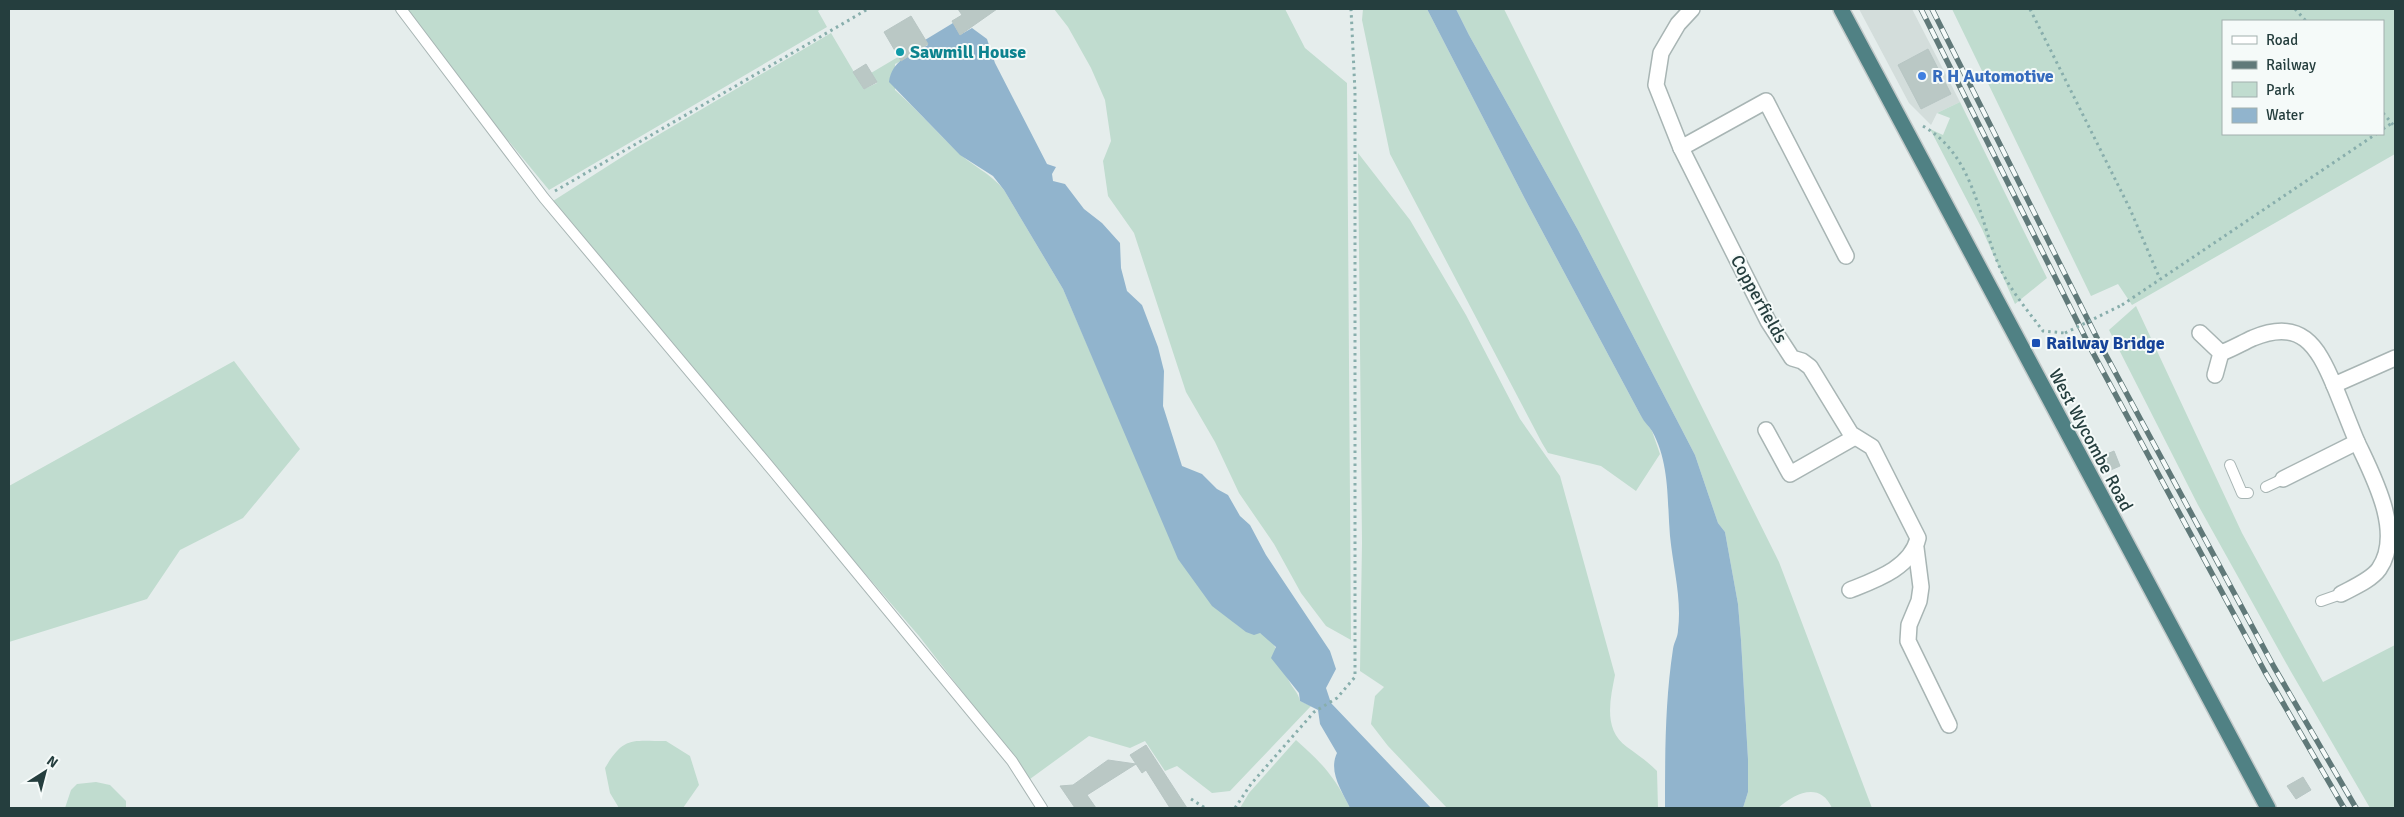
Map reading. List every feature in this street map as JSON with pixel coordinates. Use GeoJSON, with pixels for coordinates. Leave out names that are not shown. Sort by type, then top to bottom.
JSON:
{"type":"FeatureCollection","features":[{"type":"Feature","properties":{"kind":"highway","name":"West Wycombe Road"},"geometry":{"type":"LineString","coordinates":[[1841,9],[2268,808]]}},
{"type":"Feature","properties":{"kind":"street","name":"Copperfields"},"geometry":{"type":"LineString","coordinates":[[1692,9],[1678,24],[1661,52],[1656,85],[1681,148],[1768,321],[1792,358],[1802,361],[1810,368],[1851,434],[1872,447],[1918,538],[1916,548],[1921,587],[1919,600],[1909,625],[1908,641],[1949,725]]}},
{"type":"Feature","properties":{"kind":"street"},"geometry":{"type":"LineString","coordinates":[[1681,148],[1766,101],[1846,256]]}},
{"type":"Feature","properties":{"kind":"street"},"geometry":{"type":"LineString","coordinates":[[2215,375],[2221,354],[2268,333],[2285,332],[2299,335],[2314,345],[2323,359],[2384,502],[2389,523],[2391,555],[2379,570],[2341,594]]}},
{"type":"Feature","properties":{"kind":"street"},"geometry":{"type":"LineString","coordinates":[[2200,333],[2221,354]]}},
{"type":"Feature","properties":{"kind":"street"},"geometry":{"type":"LineString","coordinates":[[2334,385],[2395,358]]}},
{"type":"Feature","properties":{"kind":"street"},"geometry":{"type":"LineString","coordinates":[[1766,430],[1790,474],[1855,437]]}},
{"type":"Feature","properties":{"kind":"street"},"geometry":{"type":"LineString","coordinates":[[2283,479],[2357,442]]}},
{"type":"Feature","properties":{"kind":"street"},"geometry":{"type":"LineString","coordinates":[[1850,590],[1884,577],[1916,548]]}},
{"type":"Feature","properties":{"kind":"lane"},"geometry":{"type":"LineString","coordinates":[[401,9],[544,198],[773,471],[1012,761],[1042,808]]}},
{"type":"Feature","properties":{"kind":"lane"},"geometry":{"type":"LineString","coordinates":[[2230,465],[2242,493],[2248,493]]}},
{"type":"Feature","properties":{"kind":"lane"},"geometry":{"type":"LineString","coordinates":[[2266,487],[2283,479]]}},
{"type":"Feature","properties":{"kind":"lane"},"geometry":{"type":"LineString","coordinates":[[2321,601],[2341,594]]}},
{"type":"Feature","properties":{"kind":"path"},"geometry":{"type":"LineString","coordinates":[[544,198],[868,9]]}},
{"type":"Feature","properties":{"kind":"path"},"geometry":{"type":"LineString","coordinates":[[1235,808],[1251,784],[1314,712],[1338,698],[1355,678],[1355,92],[1351,9]]}},
{"type":"Feature","properties":{"kind":"path"},"geometry":{"type":"LineString","coordinates":[[2030,9],[2130,209],[2160,279]]}},
{"type":"Feature","properties":{"kind":"path"},"geometry":{"type":"LineString","coordinates":[[2295,9],[2305,20]]}},
{"type":"Feature","properties":{"kind":"path"},"geometry":{"type":"LineString","coordinates":[[2384,114],[2395,127]]}},
{"type":"Feature","properties":{"kind":"path"},"geometry":{"type":"LineString","coordinates":[[2384,129],[2392,123]]}},
{"type":"Feature","properties":{"kind":"path"},"geometry":{"type":"LineString","coordinates":[[1920,125],[1954,153],[1978,198],[2000,267],[2013,291],[2044,331],[2066,333],[2122,305],[2375,135]]}},
{"type":"Feature","properties":{"kind":"path"},"geometry":{"type":"LineString","coordinates":[[1191,799],[1204,808]]}},
{"type":"Feature","properties":{"kind":"shaded area"},"geometry":{"type":"Polygon","coordinates":[[[1859,9],[1912,9],[1960,102],[1937,113],[1931,125],[1909,103],[1859,9]]]}},
{"type":"Feature","properties":{"kind":"green space"},"geometry":{"type":"Polygon","coordinates":[[[406,9],[821,9],[818,11],[827,27],[549,190],[469,93],[406,9]]]}},
{"type":"Feature","properties":{"kind":"green space"},"geometry":{"type":"Polygon","coordinates":[[[1054,9],[1285,9],[1305,48],[1347,83],[1351,640],[1326,626],[1301,593],[1274,544],[1239,493],[1215,442],[1186,392],[1134,233],[1108,196],[1103,161],[1111,141],[1105,100],[1091,68],[1068,27],[1054,9]]]}},
{"type":"Feature","properties":{"kind":"green space"},"geometry":{"type":"Polygon","coordinates":[[[1363,9],[1427,9],[1526,201],[1641,416],[1652,431],[1660,454],[1636,491],[1601,466],[1548,453],[1542,443],[1390,154],[1362,20],[1363,9]]]}},
{"type":"Feature","properties":{"kind":"green space"},"geometry":{"type":"Polygon","coordinates":[[[1456,9],[1504,9],[1779,562],[1872,808],[1832,808],[1821,794],[1807,792],[1799,794],[1778,808],[1743,808],[1748,792],[1748,759],[1741,640],[1738,604],[1725,532],[1718,523],[1695,455],[1578,230],[1456,9]]]}},
{"type":"Feature","properties":{"kind":"green space"},"geometry":{"type":"Polygon","coordinates":[[[1952,9],[2395,9],[2395,154],[2132,305],[2118,284],[2091,296],[1952,9]]]}},
{"type":"Feature","properties":{"kind":"green space"},"geometry":{"type":"Polygon","coordinates":[[[831,33],[864,89],[877,83],[871,73],[898,57],[901,61],[895,64],[895,90],[959,153],[993,179],[1004,190],[1063,289],[1164,522],[1236,624],[1246,630],[1260,633],[1272,642],[1276,648],[1285,675],[1300,701],[1311,706],[1230,791],[1212,793],[1177,766],[1165,771],[1145,741],[1130,748],[1089,736],[1030,779],[919,636],[831,534],[553,201],[636,148],[831,33]]]}},
{"type":"Feature","properties":{"kind":"green space"},"geometry":{"type":"Polygon","coordinates":[[[1960,102],[2047,278],[2015,304],[1982,229],[1930,129],[1943,135],[1950,118],[1937,113],[1960,102]]]}},
{"type":"Feature","properties":{"kind":"green space"},"geometry":{"type":"Polygon","coordinates":[[[1358,153],[1410,220],[1466,315],[1520,419],[1560,476],[1615,675],[1610,704],[1611,723],[1619,740],[1657,771],[1658,808],[1447,808],[1388,746],[1371,724],[1375,696],[1384,687],[1360,671],[1362,543],[1358,153]]]}},
{"type":"Feature","properties":{"kind":"green space"},"geometry":{"type":"Polygon","coordinates":[[[2136,306],[2242,533],[2323,682],[2395,645],[2395,808],[2370,808],[2198,505],[2109,330],[2136,306]]]}},
{"type":"Feature","properties":{"kind":"green space"},"geometry":{"type":"Polygon","coordinates":[[[234,361],[300,449],[243,518],[180,550],[147,599],[9,642],[9,486],[234,361]]]}},
{"type":"Feature","properties":{"kind":"green space"},"geometry":{"type":"Polygon","coordinates":[[[1296,740],[1327,771],[1350,808],[1240,808],[1249,793],[1296,740]]]}},
{"type":"Feature","properties":{"kind":"green space"},"geometry":{"type":"Polygon","coordinates":[[[666,741],[690,756],[699,785],[683,808],[619,808],[610,793],[605,768],[612,758],[623,745],[630,742],[666,741]]]}},
{"type":"Feature","properties":{"kind":"green space"},"geometry":{"type":"Polygon","coordinates":[[[96,782],[110,785],[126,801],[126,808],[65,808],[71,790],[77,784],[96,782]]]}},
{"type":"Feature","properties":{"kind":"water"},"geometry":{"type":"Polygon","coordinates":[[[1427,9],[1456,9],[1578,230],[1695,455],[1718,523],[1725,532],[1738,604],[1748,759],[1748,792],[1743,808],[1665,808],[1667,708],[1670,669],[1678,633],[1679,607],[1670,536],[1667,482],[1662,456],[1652,431],[1641,416],[1526,201],[1427,9]]]}},
{"type":"Feature","properties":{"kind":"water"},"geometry":{"type":"Polygon","coordinates":[[[953,23],[960,35],[972,28],[987,39],[995,63],[1047,164],[1056,167],[1052,174],[1053,181],[1065,184],[1084,209],[1102,223],[1120,243],[1121,268],[1127,291],[1142,305],[1158,347],[1164,371],[1163,406],[1182,466],[1202,474],[1217,489],[1228,495],[1240,516],[1250,525],[1266,555],[1330,651],[1336,669],[1326,688],[1331,703],[1431,808],[1350,808],[1335,774],[1334,767],[1337,753],[1320,724],[1318,710],[1300,701],[1299,693],[1271,658],[1276,647],[1260,633],[1254,635],[1246,632],[1212,606],[1178,559],[1063,289],[1004,190],[993,176],[960,155],[889,82],[898,63],[928,45],[925,40],[953,23]]]}},
{"type":"Feature","properties":{"kind":"building"},"geometry":{"type":"Polygon","coordinates":[[[958,9],[997,9],[960,35],[952,21],[962,15],[958,9]]]}},
{"type":"Feature","properties":{"kind":"building"},"geometry":{"type":"Polygon","coordinates":[[[911,16],[928,44],[901,61],[884,32],[911,16]]]}},
{"type":"Feature","properties":{"kind":"building"},"geometry":{"type":"Polygon","coordinates":[[[1928,49],[1951,94],[1921,109],[1898,65],[1928,49]]]}},
{"type":"Feature","properties":{"kind":"building"},"geometry":{"type":"Polygon","coordinates":[[[866,64],[877,82],[864,89],[853,72],[866,64]]]}},
{"type":"Feature","properties":{"kind":"building"},"geometry":{"type":"Polygon","coordinates":[[[2114,451],[2120,466],[2106,472],[2100,457],[2114,451]]]}},
{"type":"Feature","properties":{"kind":"building"},"geometry":{"type":"Polygon","coordinates":[[[1146,745],[1187,808],[1170,808],[1146,770],[1142,773],[1130,755],[1146,745]]]}},
{"type":"Feature","properties":{"kind":"building"},"geometry":{"type":"Polygon","coordinates":[[[1108,760],[1136,764],[1087,795],[1096,808],[1075,808],[1060,786],[1073,785],[1108,760]]]}},
{"type":"Feature","properties":{"kind":"building"},"geometry":{"type":"Polygon","coordinates":[[[2303,777],[2311,790],[2296,799],[2287,786],[2303,777]]]}},
{"type":"Feature","properties":{"kind":"railway"},"geometry":{"type":"LineString","coordinates":[[1921,9],[2092,351],[2265,672],[2344,808]]}},
{"type":"Feature","properties":{"kind":"railway"},"geometry":{"type":"LineString","coordinates":[[1932,9],[2101,346],[2274,667],[2356,808]]}},
{"type":"Feature","properties":{"kind":"place","name":"Sawmill House"},"geometry":{"type":"Point","coordinates":[900,52]}},
{"type":"Feature","properties":{"kind":"place","name":"R H Automotive"},"geometry":{"type":"Point","coordinates":[1922,76]}},
{"type":"Feature","properties":{"kind":"place","name":"Railway Bridge"},"geometry":{"type":"Point","coordinates":[2036,343]}}]}
